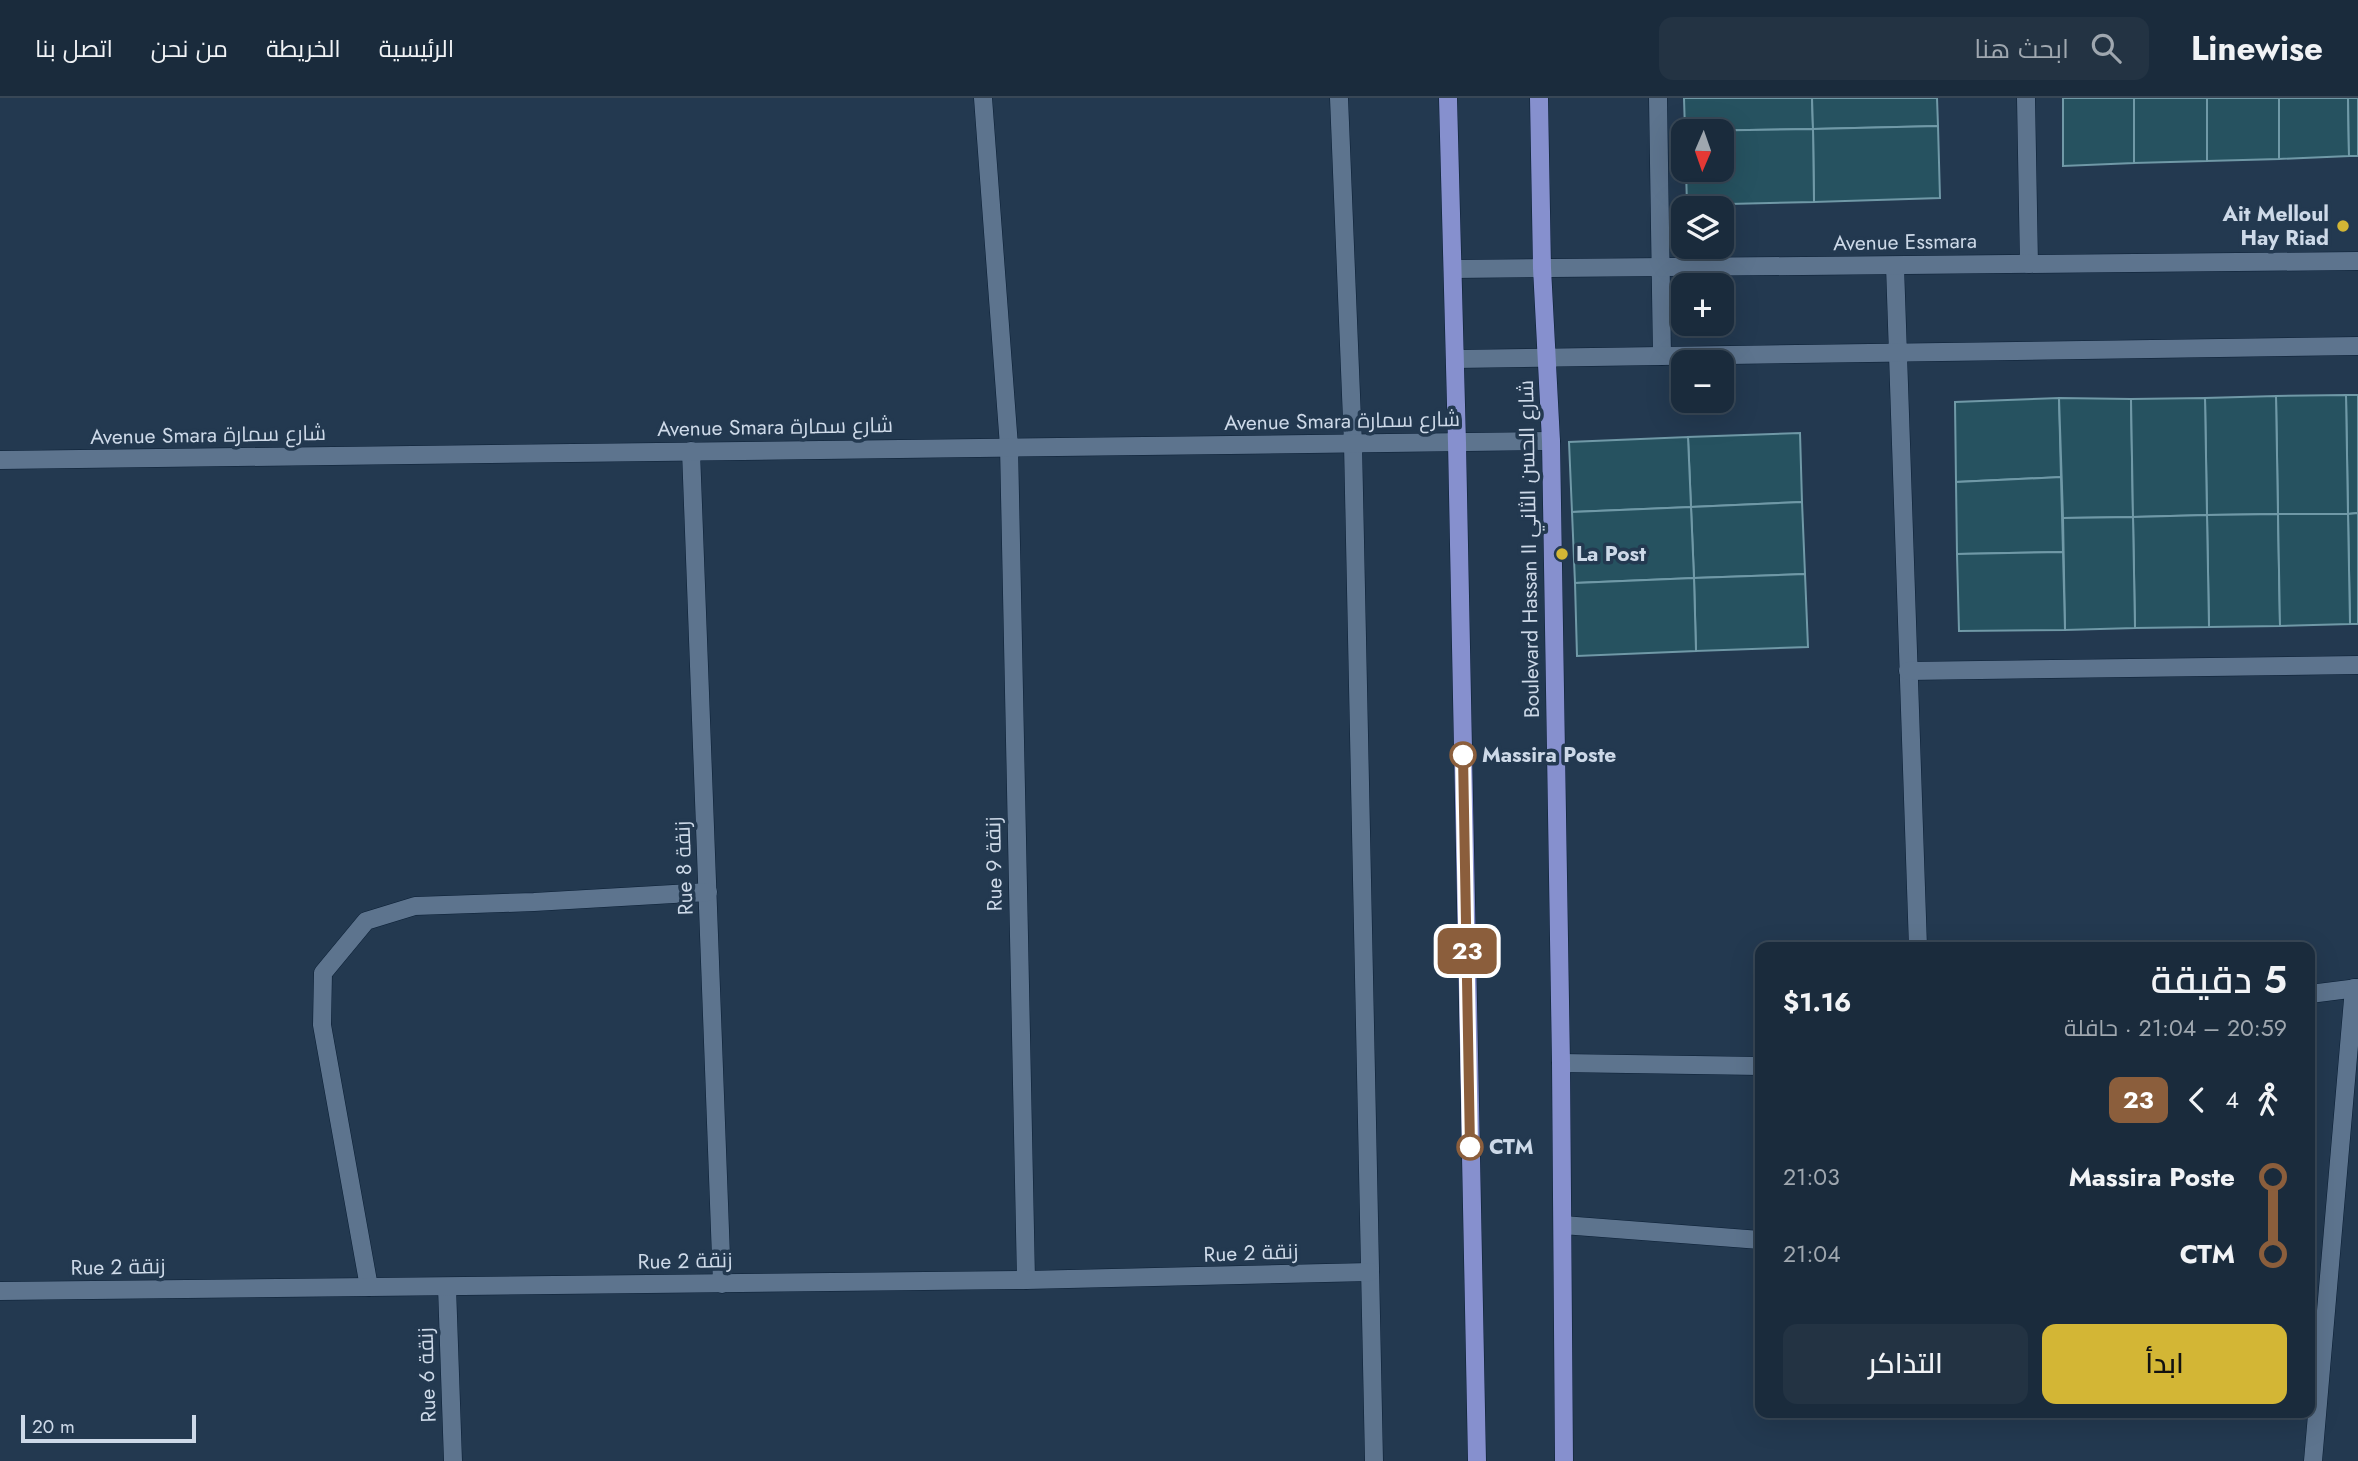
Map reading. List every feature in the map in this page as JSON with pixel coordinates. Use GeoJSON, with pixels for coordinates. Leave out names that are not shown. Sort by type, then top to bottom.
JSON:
{"type":"FeatureCollection","features":[{"type":"Feature","properties":{"kind":"main road"},"geometry":{"type":"LineString","coordinates":[[1448,98],[1476,1461]]}},
{"type":"Feature","properties":{"kind":"main road","name":"Boulevard Hassan II شارع الحسن الثاني"},"geometry":{"type":"LineString","coordinates":[[1539,98],[1542,268],[1551,441],[1564,1461]]}},
{"type":"Feature","properties":{"kind":"street","name":"Rue 9 زنقة"},"geometry":{"type":"LineString","coordinates":[[983,98],[1009,446],[1026,1280]]}},
{"type":"Feature","properties":{"kind":"street"},"geometry":{"type":"LineString","coordinates":[[1339,98],[1353,444],[1374,1461]]}},
{"type":"Feature","properties":{"kind":"street"},"geometry":{"type":"LineString","coordinates":[[1658,98],[1662,356]]}},
{"type":"Feature","properties":{"kind":"street"},"geometry":{"type":"LineString","coordinates":[[2026,98],[2029,264]]}},
{"type":"Feature","properties":{"kind":"street","name":"Avenue Essmara"},"geometry":{"type":"LineString","coordinates":[[1453,269],[2358,261]]}},
{"type":"Feature","properties":{"kind":"street"},"geometry":{"type":"LineString","coordinates":[[1895,266],[1918,942]]}},
{"type":"Feature","properties":{"kind":"street"},"geometry":{"type":"LineString","coordinates":[[1454,359],[2358,346]]}},
{"type":"Feature","properties":{"kind":"street","name":"Avenue Smara شارع سمارة"},"geometry":{"type":"LineString","coordinates":[[0,460],[1551,441]]}},
{"type":"Feature","properties":{"kind":"street","name":"Rue 8 زنقة"},"geometry":{"type":"LineString","coordinates":[[691,451],[722,1284]]}},
{"type":"Feature","properties":{"kind":"street"},"geometry":{"type":"LineString","coordinates":[[1908,671],[2358,665]]}},
{"type":"Feature","properties":{"kind":"street"},"geometry":{"type":"LineString","coordinates":[[369,1287],[322,1025],[323,973],[366,921],[415,906],[708,892]]}},
{"type":"Feature","properties":{"kind":"street"},"geometry":{"type":"LineString","coordinates":[[2313,1461],[2356,988],[2315,994]]}},
{"type":"Feature","properties":{"kind":"street"},"geometry":{"type":"LineString","coordinates":[[1561,1063],[1755,1066]]}},
{"type":"Feature","properties":{"kind":"street"},"geometry":{"type":"LineString","coordinates":[[1563,1225],[1755,1240]]}},
{"type":"Feature","properties":{"kind":"street","name":"Rue 2 زنقة"},"geometry":{"type":"LineString","coordinates":[[0,1291],[1026,1280],[1370,1272]]}},
{"type":"Feature","properties":{"kind":"street"},"geometry":{"type":"LineString","coordinates":[[2315,1279],[2329,1280]]}},
{"type":"Feature","properties":{"kind":"street","name":"Rue 6 زنقة"},"geometry":{"type":"LineString","coordinates":[[447,1287],[453,1461]]}},
{"type":"Feature","properties":{"kind":"building"},"geometry":{"type":"Polygon","coordinates":[[[1684,98],[1812,98],[1813,129],[1734,130],[1734,119],[1685,119],[1684,98]]]}},
{"type":"Feature","properties":{"kind":"building"},"geometry":{"type":"Polygon","coordinates":[[[1812,98],[1937,98],[1938,126],[1813,129],[1812,98]]]}},
{"type":"Feature","properties":{"kind":"building"},"geometry":{"type":"Polygon","coordinates":[[[2063,98],[2134,98],[2134,163],[2063,166],[2063,98]]]}},
{"type":"Feature","properties":{"kind":"building"},"geometry":{"type":"Polygon","coordinates":[[[2134,98],[2207,98],[2207,161],[2134,163],[2134,98]]]}},
{"type":"Feature","properties":{"kind":"building"},"geometry":{"type":"Polygon","coordinates":[[[2207,98],[2279,98],[2279,159],[2207,161],[2207,98]]]}},
{"type":"Feature","properties":{"kind":"building"},"geometry":{"type":"Polygon","coordinates":[[[2279,98],[2348,98],[2349,156],[2279,159],[2279,98]]]}},
{"type":"Feature","properties":{"kind":"building"},"geometry":{"type":"Polygon","coordinates":[[[2348,98],[2358,98],[2358,156],[2349,156],[2348,98]]]}},
{"type":"Feature","properties":{"kind":"building"},"geometry":{"type":"Polygon","coordinates":[[[1938,126],[1940,198],[1814,202],[1813,129],[1938,126]]]}},
{"type":"Feature","properties":{"kind":"building"},"geometry":{"type":"Polygon","coordinates":[[[1813,129],[1814,202],[1734,204],[1734,196],[1687,196],[1686,182],[1734,182],[1734,130],[1813,129]]]}},
{"type":"Feature","properties":{"kind":"building"},"geometry":{"type":"Polygon","coordinates":[[[2346,395],[2358,395],[2358,513],[2348,514],[2346,395]]]}},
{"type":"Feature","properties":{"kind":"building"},"geometry":{"type":"Polygon","coordinates":[[[2346,395],[2348,514],[2278,514],[2276,396],[2346,395]]]}},
{"type":"Feature","properties":{"kind":"building"},"geometry":{"type":"Polygon","coordinates":[[[2276,396],[2278,514],[2207,515],[2205,398],[2276,396]]]}},
{"type":"Feature","properties":{"kind":"building"},"geometry":{"type":"Polygon","coordinates":[[[2059,398],[2061,477],[1956,482],[1955,402],[2059,398]]]}},
{"type":"Feature","properties":{"kind":"building"},"geometry":{"type":"Polygon","coordinates":[[[2059,398],[2131,399],[2133,517],[2063,518],[2059,398]]]}},
{"type":"Feature","properties":{"kind":"building"},"geometry":{"type":"Polygon","coordinates":[[[2205,398],[2207,515],[2133,517],[2131,399],[2205,398]]]}},
{"type":"Feature","properties":{"kind":"building"},"geometry":{"type":"Polygon","coordinates":[[[1800,433],[1802,502],[1691,507],[1688,437],[1800,433]]]}},
{"type":"Feature","properties":{"kind":"building"},"geometry":{"type":"Polygon","coordinates":[[[1688,437],[1691,507],[1572,512],[1569,442],[1688,437]]]}},
{"type":"Feature","properties":{"kind":"building"},"geometry":{"type":"Polygon","coordinates":[[[2061,477],[2063,552],[1957,554],[1956,482],[2061,477]]]}},
{"type":"Feature","properties":{"kind":"building"},"geometry":{"type":"Polygon","coordinates":[[[1802,502],[1805,574],[1694,578],[1691,507],[1802,502]]]}},
{"type":"Feature","properties":{"kind":"building"},"geometry":{"type":"Polygon","coordinates":[[[1691,507],[1694,578],[1575,583],[1572,512],[1691,507]]]}},
{"type":"Feature","properties":{"kind":"building"},"geometry":{"type":"Polygon","coordinates":[[[2358,513],[2358,624],[2350,624],[2348,514],[2358,513]]]}},
{"type":"Feature","properties":{"kind":"building"},"geometry":{"type":"Polygon","coordinates":[[[2278,514],[2280,626],[2209,627],[2207,515],[2278,514]]]}},
{"type":"Feature","properties":{"kind":"building"},"geometry":{"type":"Polygon","coordinates":[[[2278,514],[2348,514],[2350,624],[2280,626],[2278,514]]]}},
{"type":"Feature","properties":{"kind":"building"},"geometry":{"type":"Polygon","coordinates":[[[2207,515],[2209,627],[2135,628],[2133,517],[2207,515]]]}},
{"type":"Feature","properties":{"kind":"building"},"geometry":{"type":"Polygon","coordinates":[[[2133,517],[2135,628],[2065,630],[2063,518],[2133,517]]]}},
{"type":"Feature","properties":{"kind":"building"},"geometry":{"type":"Polygon","coordinates":[[[2063,552],[2065,630],[1959,631],[1957,554],[2063,552]]]}},
{"type":"Feature","properties":{"kind":"building"},"geometry":{"type":"Polygon","coordinates":[[[1805,574],[1808,647],[1696,651],[1694,578],[1805,574]]]}},
{"type":"Feature","properties":{"kind":"building"},"geometry":{"type":"Polygon","coordinates":[[[1694,578],[1696,651],[1577,656],[1575,583],[1694,578]]]}},
{"type":"Feature","properties":{"kind":"bus line","name":"23"},"geometry":{"type":"LineString","coordinates":[[1463,755],[1470,1147]]}},
{"type":"Feature","properties":{"kind":"place","name":"Ait Melloul Hay Riad"},"geometry":{"type":"Point","coordinates":[2343,226]}},
{"type":"Feature","properties":{"kind":"place","name":"La Post"},"geometry":{"type":"Point","coordinates":[1562,554]}},
{"type":"Feature","properties":{"kind":"place","name":"Massira Poste"},"geometry":{"type":"Point","coordinates":[1463,755]}},
{"type":"Feature","properties":{"kind":"place","name":"CTM"},"geometry":{"type":"Point","coordinates":[1470,1147]}}]}
